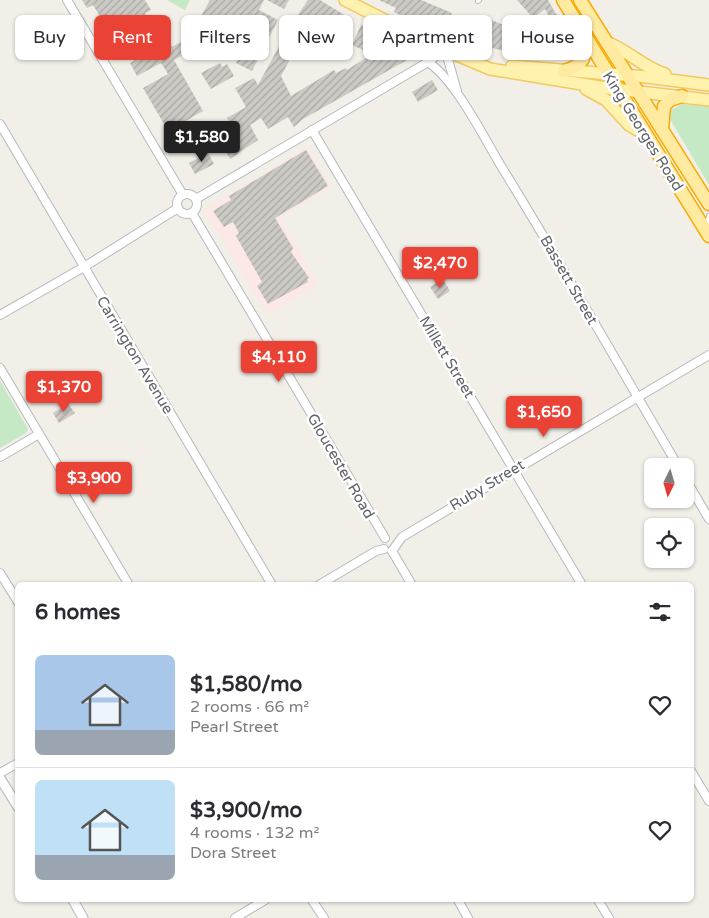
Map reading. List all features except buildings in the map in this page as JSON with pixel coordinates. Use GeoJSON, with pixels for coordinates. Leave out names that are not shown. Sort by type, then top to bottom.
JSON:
{"type":"FeatureCollection","features":[{"type":"Feature","properties":{"kind":"highway","name":"King Georges Road"},"geometry":{"type":"LineString","coordinates":[[563,0],[572,15]]}},
{"type":"Feature","properties":{"kind":"highway","name":"King Georges Road"},"geometry":{"type":"LineString","coordinates":[[580,0],[636,92],[709,204]]}},
{"type":"Feature","properties":{"kind":"highway","name":"King Georges Road"},"geometry":{"type":"LineString","coordinates":[[592,49],[707,233]]}},
{"type":"Feature","properties":{"kind":"highway"},"geometry":{"type":"LineString","coordinates":[[564,71],[575,68],[582,60]]}},
{"type":"Feature","properties":{"kind":"highway"},"geometry":{"type":"LineString","coordinates":[[662,130],[664,106],[670,100],[682,96]]}},
{"type":"Feature","properties":{"kind":"main road"},"geometry":{"type":"LineString","coordinates":[[345,0],[359,3],[381,15]]}},
{"type":"Feature","properties":{"kind":"main road"},"geometry":{"type":"LineString","coordinates":[[606,42],[621,48],[655,71],[688,82]]}},
{"type":"Feature","properties":{"kind":"main road"},"geometry":{"type":"LineString","coordinates":[[468,60],[490,69],[571,83],[709,100]]}},
{"type":"Feature","properties":{"kind":"main road"},"geometry":{"type":"LineString","coordinates":[[481,60],[511,66],[626,75],[709,86]]}},
{"type":"Feature","properties":{"kind":"main road"},"geometry":{"type":"LineString","coordinates":[[571,83],[606,100],[628,124],[646,135]]}},
{"type":"Feature","properties":{"kind":"street"},"geometry":{"type":"LineString","coordinates":[[67,0],[183,195]]}},
{"type":"Feature","properties":{"kind":"street"},"geometry":{"type":"LineString","coordinates":[[196,199],[431,60]]}},
{"type":"Feature","properties":{"kind":"street","name":"Bassett Street"},"geometry":{"type":"LineString","coordinates":[[448,60],[458,95]]}},
{"type":"Feature","properties":{"kind":"street","name":"Bassett Street"},"geometry":{"type":"LineString","coordinates":[[428,62],[439,70],[458,95],[673,458]]}},
{"type":"Feature","properties":{"kind":"street","name":"Carrington Avenue"},"geometry":{"type":"LineString","coordinates":[[0,124],[270,582]]}},
{"type":"Feature","properties":{"kind":"street","name":"Millett Street"},"geometry":{"type":"LineString","coordinates":[[312,130],[580,582]]}},
{"type":"Feature","properties":{"kind":"street"},"geometry":{"type":"LineString","coordinates":[[183,195],[191,195],[196,199],[196,208],[192,213],[182,213],[178,208],[177,202],[183,195]]}},
{"type":"Feature","properties":{"kind":"street"},"geometry":{"type":"LineString","coordinates":[[0,315],[84,267],[178,208]]}},
{"type":"Feature","properties":{"kind":"street","name":"Gloucester Road"},"geometry":{"type":"LineString","coordinates":[[192,213],[385,538]]}},
{"type":"Feature","properties":{"kind":"street","name":"Ruby Street"},"geometry":{"type":"LineString","coordinates":[[396,542],[513,469],[709,355]]}},
{"type":"Feature","properties":{"kind":"street"},"geometry":{"type":"LineString","coordinates":[[0,368],[128,582]]}},
{"type":"Feature","properties":{"kind":"street"},"geometry":{"type":"LineString","coordinates":[[0,457],[39,434]]}},
{"type":"Feature","properties":{"kind":"street"},"geometry":{"type":"LineString","coordinates":[[694,493],[709,519]]}},
{"type":"Feature","properties":{"kind":"street"},"geometry":{"type":"LineString","coordinates":[[324,582],[376,551],[388,550],[396,546],[396,542],[392,537],[385,538],[382,543],[388,550],[410,582]]}},
{"type":"Feature","properties":{"kind":"street"},"geometry":{"type":"LineString","coordinates":[[0,572],[15,597]]}},
{"type":"Feature","properties":{"kind":"street"},"geometry":{"type":"LineString","coordinates":[[0,773],[15,765]]}},
{"type":"Feature","properties":{"kind":"street"},"geometry":{"type":"LineString","coordinates":[[694,776],[709,801]]}},
{"type":"Feature","properties":{"kind":"street"},"geometry":{"type":"LineString","coordinates":[[0,778],[15,802]]}},
{"type":"Feature","properties":{"kind":"street"},"geometry":{"type":"LineString","coordinates":[[73,902],[83,918]]}},
{"type":"Feature","properties":{"kind":"street"},"geometry":{"type":"LineString","coordinates":[[235,918],[262,902]]}},
{"type":"Feature","properties":{"kind":"street"},"geometry":{"type":"LineString","coordinates":[[313,902],[324,918]]}},
{"type":"Feature","properties":{"kind":"street"},"geometry":{"type":"LineString","coordinates":[[459,902],[468,918]]}},
{"type":"Feature","properties":{"kind":"street"},"geometry":{"type":"LineString","coordinates":[[599,902],[609,918]]}},
{"type":"Feature","properties":{"kind":"lane"},"geometry":{"type":"LineString","coordinates":[[707,233],[709,216]]}},
{"type":"Feature","properties":{"kind":"shaded area"},"geometry":{"type":"Polygon","coordinates":[[[304,149],[309,150],[331,188],[279,218],[318,284],[267,315],[204,209],[304,149]]]}},
{"type":"Feature","properties":{"kind":"green space"},"geometry":{"type":"Polygon","coordinates":[[[167,0],[190,0],[185,10],[167,0]]]}},
{"type":"Feature","properties":{"kind":"green space"},"geometry":{"type":"Polygon","coordinates":[[[682,104],[709,107],[709,185],[670,119],[671,110],[682,104]]]}},
{"type":"Feature","properties":{"kind":"green space"},"geometry":{"type":"Polygon","coordinates":[[[0,381],[28,429],[26,433],[0,448],[0,381]]]}}]}
